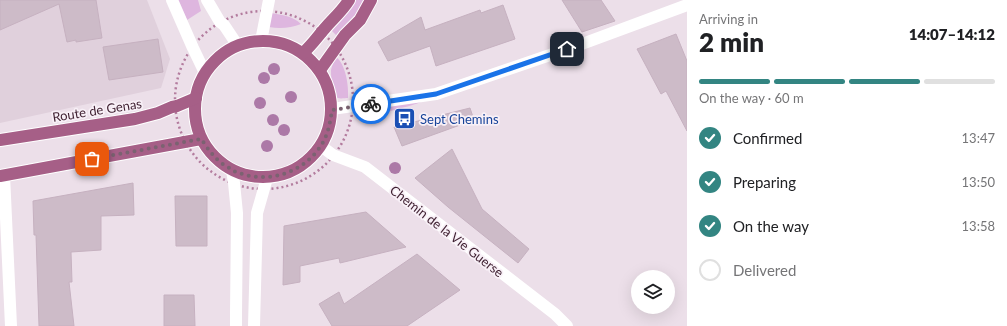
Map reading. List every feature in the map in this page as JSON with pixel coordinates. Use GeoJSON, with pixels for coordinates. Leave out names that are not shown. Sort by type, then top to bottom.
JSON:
{"type":"FeatureCollection","features":[{"type":"Feature","properties":{"kind":"main road"},"geometry":{"type":"LineString","coordinates":[[303,53],[313,44],[350,0]]}},
{"type":"Feature","properties":{"kind":"main road"},"geometry":{"type":"LineString","coordinates":[[320,70],[347,33],[360,20],[371,0]]}},
{"type":"Feature","properties":{"kind":"main road"},"geometry":{"type":"LineString","coordinates":[[261,40],[285,44],[303,53],[320,70],[329,89],[332,110],[329,129],[321,146],[312,158],[300,167],[265,183],[232,170],[214,157],[201,139],[195,119],[196,98],[199,85],[205,73],[219,57],[238,46],[261,40]]}},
{"type":"Feature","properties":{"kind":"main road","name":"Route de Genas"},"geometry":{"type":"LineString","coordinates":[[0,140],[135,119],[158,113],[172,106],[177,106],[196,98]]}},
{"type":"Feature","properties":{"kind":"main road"},"geometry":{"type":"LineString","coordinates":[[2,175],[201,139]]}},
{"type":"Feature","properties":{"kind":"street"},"geometry":{"type":"LineString","coordinates":[[172,0],[205,73]]}},
{"type":"Feature","properties":{"kind":"street"},"geometry":{"type":"LineString","coordinates":[[207,0],[220,22],[224,25],[238,46]]}},
{"type":"Feature","properties":{"kind":"street"},"geometry":{"type":"LineString","coordinates":[[261,40],[268,5]]}},
{"type":"Feature","properties":{"kind":"street"},"geometry":{"type":"LineString","coordinates":[[332,110],[436,94],[582,44],[687,5]]}},
{"type":"Feature","properties":{"kind":"street","name":"Chemin de la Vie Guerse"},"geometry":{"type":"LineString","coordinates":[[321,146],[333,155],[365,167],[555,314],[567,326]]}},
{"type":"Feature","properties":{"kind":"street"},"geometry":{"type":"LineString","coordinates":[[232,170],[236,213],[236,326]]}},
{"type":"Feature","properties":{"kind":"street"},"geometry":{"type":"LineString","coordinates":[[2,175],[11,326]]}},
{"type":"Feature","properties":{"kind":"street"},"geometry":{"type":"LineString","coordinates":[[254,326],[257,213],[265,183]]}},
{"type":"Feature","properties":{"kind":"path"},"geometry":{"type":"LineString","coordinates":[[268,5],[307,20],[323,31],[343,55],[353,80],[350,123],[341,145],[333,155],[323,166],[301,180],[276,189],[265,183],[247,187],[223,180],[209,173],[195,161],[183,143],[172,106],[174,91],[193,48],[202,37],[220,22],[268,5]]}},
{"type":"Feature","properties":{"kind":"shaded area"},"geometry":{"type":"Polygon","coordinates":[[[0,0],[147,0],[170,59],[161,88],[0,123],[0,0]]]}},
{"type":"Feature","properties":{"kind":"shaded area"},"geometry":{"type":"Polygon","coordinates":[[[177,0],[198,0],[201,11],[187,20],[177,0]]]}},
{"type":"Feature","properties":{"kind":"shaded area"},"geometry":{"type":"Polygon","coordinates":[[[356,0],[365,0],[356,14],[336,35],[332,31],[356,0]]]}},
{"type":"Feature","properties":{"kind":"shaded area"},"geometry":{"type":"Polygon","coordinates":[[[271,13],[283,15],[298,21],[301,24],[285,28],[269,27],[271,13]]]}},
{"type":"Feature","properties":{"kind":"shaded area"},"geometry":{"type":"Polygon","coordinates":[[[336,57],[344,70],[348,88],[348,98],[338,98],[334,94],[331,70],[336,57]]]}},
{"type":"Feature","properties":{"kind":"shaded area"},"geometry":{"type":"Polygon","coordinates":[[[426,100],[401,108],[358,117],[357,112],[364,109],[426,100]]]}},
{"type":"Feature","properties":{"kind":"building"},"geometry":{"type":"Polygon","coordinates":[[[0,0],[96,0],[102,38],[67,42],[59,4],[0,30],[0,0]]]}},
{"type":"Feature","properties":{"kind":"building"},"geometry":{"type":"Polygon","coordinates":[[[562,0],[601,0],[615,21],[582,32],[562,0]]]}},
{"type":"Feature","properties":{"kind":"building"},"geometry":{"type":"Polygon","coordinates":[[[503,5],[515,39],[436,66],[430,46],[388,61],[378,42],[421,17],[425,30],[480,10],[481,13],[503,5]]]}},
{"type":"Feature","properties":{"kind":"building"},"geometry":{"type":"Polygon","coordinates":[[[676,34],[687,61],[687,131],[666,91],[661,94],[637,49],[676,34]]]}},
{"type":"Feature","properties":{"kind":"building"},"geometry":{"type":"Polygon","coordinates":[[[158,39],[163,72],[109,80],[103,47],[158,39]]]}},
{"type":"Feature","properties":{"kind":"building"},"geometry":{"type":"Polygon","coordinates":[[[470,108],[474,120],[402,146],[394,127],[470,108]]]}},
{"type":"Feature","properties":{"kind":"building"},"geometry":{"type":"Polygon","coordinates":[[[452,149],[482,209],[529,249],[518,263],[448,207],[415,178],[452,149]]]}},
{"type":"Feature","properties":{"kind":"building"},"geometry":{"type":"Polygon","coordinates":[[[133,183],[134,215],[101,216],[101,250],[71,252],[72,282],[69,282],[74,326],[39,326],[36,235],[34,235],[33,201],[133,183]]]}},
{"type":"Feature","properties":{"kind":"building"},"geometry":{"type":"Polygon","coordinates":[[[175,196],[207,196],[207,246],[176,246],[175,196]]]}},
{"type":"Feature","properties":{"kind":"building"},"geometry":{"type":"Polygon","coordinates":[[[366,212],[406,247],[340,263],[339,258],[300,266],[300,282],[283,285],[284,226],[366,212]]]}},
{"type":"Feature","properties":{"kind":"building"},"geometry":{"type":"Polygon","coordinates":[[[417,254],[460,290],[407,326],[332,326],[319,304],[339,292],[344,304],[417,254]]]}},
{"type":"Feature","properties":{"kind":"building"},"geometry":{"type":"Polygon","coordinates":[[[164,295],[194,295],[195,326],[164,326],[164,295]]]}},
{"type":"Feature","properties":{"kind":"way so far"},"geometry":{"type":"LineString","coordinates":[[92,159],[201,139],[214,157],[232,170],[251,177],[267,178],[286,174],[300,167],[312,158],[321,146],[329,129],[332,110],[371,104]]}},
{"type":"Feature","properties":{"kind":"place","name":"Sept Chemins"},"geometry":{"type":"Point","coordinates":[404,119]}},
{"type":"Feature","properties":{"kind":"route"},"geometry":{"type":"LineString","coordinates":[[371,104],[436,94],[567,49]]}}]}
